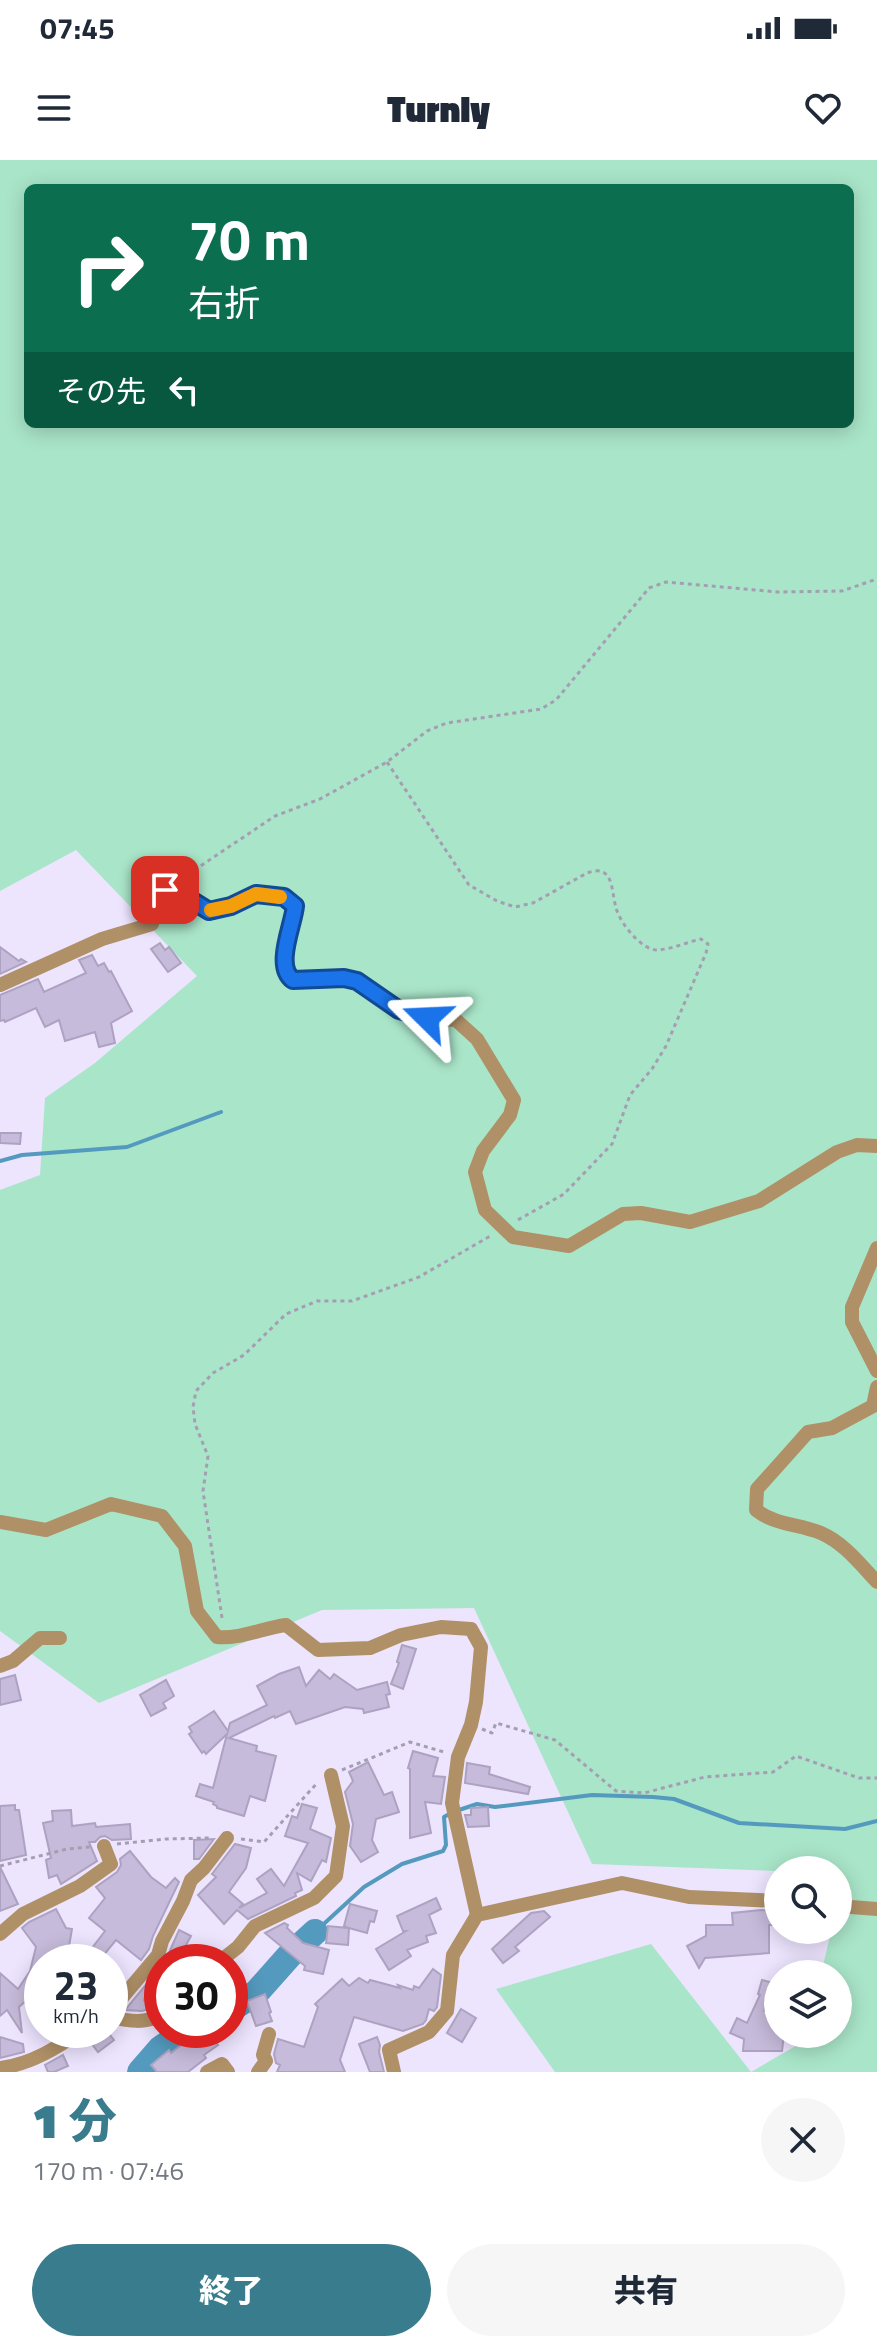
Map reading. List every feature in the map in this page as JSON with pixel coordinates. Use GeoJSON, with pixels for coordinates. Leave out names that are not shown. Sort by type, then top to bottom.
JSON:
{"type":"FeatureCollection","features":[{"type":"Feature","properties":{"kind":"street"},"geometry":{"type":"LineString","coordinates":[[0,985],[102,939],[152,924],[158,898],[165,890],[180,893],[209,911],[231,906],[256,894],[284,897],[295,906],[286,948],[284,971],[288,977],[293,980],[344,978],[357,981],[399,1010],[427,1018],[456,1020],[477,1039],[514,1100],[510,1115],[483,1151],[475,1172],[485,1210],[513,1237],[569,1246],[623,1214],[641,1213],[690,1222],[759,1201],[837,1152],[857,1145],[877,1146]]}},
{"type":"Feature","properties":{"kind":"street"},"geometry":{"type":"LineString","coordinates":[[877,1248],[852,1307],[852,1322],[877,1371]]}},
{"type":"Feature","properties":{"kind":"street"},"geometry":{"type":"LineString","coordinates":[[877,1387],[873,1406],[832,1428],[808,1432],[757,1489],[756,1510],[767,1519],[817,1531],[837,1541],[877,1582]]}},
{"type":"Feature","properties":{"kind":"street"},"geometry":{"type":"LineString","coordinates":[[0,1522],[46,1530],[111,1504],[162,1516],[185,1546],[197,1611],[217,1637],[233,1639],[264,1628],[286,1625],[318,1650],[370,1648],[401,1635],[441,1627],[471,1629],[481,1647],[476,1702],[471,1725],[458,1757],[452,1803],[477,1915],[453,1955],[447,2011],[429,2032],[389,2050],[394,2072]]}},
{"type":"Feature","properties":{"kind":"street"},"geometry":{"type":"LineString","coordinates":[[0,1666],[13,1661],[40,1638],[60,1638]]}},
{"type":"Feature","properties":{"kind":"street"},"geometry":{"type":"LineString","coordinates":[[240,1944],[255,1926],[314,1898],[336,1876],[343,1826],[331,1775]]}},
{"type":"Feature","properties":{"kind":"street"},"geometry":{"type":"LineString","coordinates":[[128,1992],[158,1955],[191,1880],[227,1838]]}},
{"type":"Feature","properties":{"kind":"street"},"geometry":{"type":"LineString","coordinates":[[0,1934],[23,1914],[80,1886],[111,1864],[104,1846]]}},
{"type":"Feature","properties":{"kind":"street"},"geometry":{"type":"LineString","coordinates":[[477,1915],[622,1883],[689,1897],[764,1900]]}},
{"type":"Feature","properties":{"kind":"street"},"geometry":{"type":"LineString","coordinates":[[852,1907],[877,1909]]}},
{"type":"Feature","properties":{"kind":"street"},"geometry":{"type":"LineString","coordinates":[[258,2072],[266,2061],[263,2055],[269,2034]]}},
{"type":"Feature","properties":{"kind":"street"},"geometry":{"type":"LineString","coordinates":[[0,2068],[57,2048]]}},
{"type":"Feature","properties":{"kind":"street"},"geometry":{"type":"LineString","coordinates":[[207,2072],[222,2064],[228,2072]]}},
{"type":"Feature","properties":{"kind":"path"},"geometry":{"type":"LineString","coordinates":[[165,890],[275,816],[320,799],[387,762],[427,731],[447,723],[541,709],[556,700],[649,588],[666,582],[778,592],[842,591],[877,579]]}},
{"type":"Feature","properties":{"kind":"path"},"geometry":{"type":"LineString","coordinates":[[203,1619],[223,1625],[203,1491],[208,1456],[195,1424],[193,1407],[196,1391],[213,1373],[244,1355],[286,1314],[317,1301],[352,1301],[419,1277],[564,1194],[612,1144],[630,1095],[666,1046],[708,944],[701,939],[656,951],[640,944],[617,912],[610,878],[596,870],[533,903],[515,907],[497,901],[469,885],[387,762]]}},
{"type":"Feature","properties":{"kind":"path"},"geometry":{"type":"LineString","coordinates":[[471,1725],[492,1733],[496,1723],[555,1740],[616,1791],[644,1793],[705,1777],[773,1772],[796,1756],[859,1778],[877,1778]]}},
{"type":"Feature","properties":{"kind":"path"},"geometry":{"type":"LineString","coordinates":[[331,1775],[410,1742],[458,1757]]}},
{"type":"Feature","properties":{"kind":"path"},"geometry":{"type":"LineString","coordinates":[[0,1866],[67,1849],[104,1846]]}},
{"type":"Feature","properties":{"kind":"green space"},"geometry":{"type":"Polygon","coordinates":[[[0,160],[877,160],[877,2072],[751,2072],[792,2048],[852,2048],[852,1960],[824,1960],[828,1944],[852,1944],[852,1856],[764,1856],[764,1870],[592,1864],[474,1608],[322,1610],[99,1703],[0,1631],[0,1190],[40,1175],[45,1098],[95,1063],[197,976],[76,850],[0,891],[0,160]]]}},
{"type":"Feature","properties":{"kind":"green space"},"geometry":{"type":"Polygon","coordinates":[[[651,1944],[751,2072],[555,2072],[496,1989],[651,1944]]]}},
{"type":"Feature","properties":{"kind":"building"},"geometry":{"type":"Polygon","coordinates":[[[160,943],[165,950],[169,947],[181,963],[168,972],[151,949],[160,943]]]}},
{"type":"Feature","properties":{"kind":"building"},"geometry":{"type":"Polygon","coordinates":[[[0,947],[19,961],[26,962],[0,974],[0,947]]]}},
{"type":"Feature","properties":{"kind":"building"},"geometry":{"type":"Polygon","coordinates":[[[92,955],[98,966],[104,963],[111,971],[132,1011],[111,1023],[115,1043],[99,1047],[95,1032],[65,1041],[59,1020],[45,1027],[36,1008],[5,1022],[0,1021],[0,995],[38,979],[44,992],[86,973],[79,960],[92,955]]]}},
{"type":"Feature","properties":{"kind":"building"},"geometry":{"type":"Polygon","coordinates":[[[0,1133],[21,1133],[20,1144],[0,1143],[0,1133]]]}},
{"type":"Feature","properties":{"kind":"building"},"geometry":{"type":"Polygon","coordinates":[[[402,1645],[416,1649],[403,1689],[391,1684],[402,1645]]]}},
{"type":"Feature","properties":{"kind":"building"},"geometry":{"type":"Polygon","coordinates":[[[299,1667],[306,1686],[319,1670],[330,1679],[334,1674],[357,1690],[387,1682],[389,1707],[364,1713],[363,1709],[345,1707],[296,1724],[290,1711],[274,1716],[229,1738],[257,1746],[256,1751],[276,1756],[265,1801],[250,1796],[244,1816],[217,1808],[214,1802],[196,1796],[200,1784],[213,1788],[227,1734],[206,1754],[204,1751],[202,1753],[189,1734],[192,1732],[189,1727],[214,1711],[228,1731],[230,1723],[267,1705],[257,1686],[299,1667]]]}},
{"type":"Feature","properties":{"kind":"building"},"geometry":{"type":"Polygon","coordinates":[[[15,1675],[21,1700],[0,1705],[0,1679],[15,1675]]]}},
{"type":"Feature","properties":{"kind":"building"},"geometry":{"type":"Polygon","coordinates":[[[166,1680],[174,1696],[163,1703],[166,1708],[151,1716],[140,1695],[166,1680]]]}},
{"type":"Feature","properties":{"kind":"building"},"geometry":{"type":"Polygon","coordinates":[[[413,1751],[438,1758],[433,1776],[445,1777],[441,1804],[425,1802],[431,1833],[410,1838],[408,1768],[413,1751]]]}},
{"type":"Feature","properties":{"kind":"building"},"geometry":{"type":"Polygon","coordinates":[[[368,1762],[384,1795],[392,1792],[399,1812],[376,1819],[372,1840],[378,1852],[361,1862],[350,1846],[353,1824],[345,1792],[353,1781],[349,1772],[368,1762]]]}},
{"type":"Feature","properties":{"kind":"building"},"geometry":{"type":"Polygon","coordinates":[[[467,1763],[490,1767],[489,1774],[530,1787],[528,1794],[465,1783],[467,1763]]]}},
{"type":"Feature","properties":{"kind":"building"},"geometry":{"type":"Polygon","coordinates":[[[302,1804],[317,1808],[310,1829],[331,1838],[326,1862],[322,1860],[311,1881],[297,1873],[302,1890],[295,1893],[296,1896],[248,1919],[237,1910],[224,1924],[198,1895],[216,1877],[212,1874],[235,1844],[251,1848],[246,1868],[229,1892],[243,1904],[239,1908],[267,1893],[257,1879],[271,1869],[284,1886],[308,1843],[285,1836],[292,1816],[297,1818],[302,1804]]]}},
{"type":"Feature","properties":{"kind":"building"},"geometry":{"type":"Polygon","coordinates":[[[15,1805],[15,1810],[19,1810],[26,1855],[0,1861],[0,1806],[15,1805]]]}},
{"type":"Feature","properties":{"kind":"building"},"geometry":{"type":"Polygon","coordinates":[[[488,1807],[489,1826],[468,1827],[465,1815],[471,1815],[471,1808],[488,1807]]]}},
{"type":"Feature","properties":{"kind":"building"},"geometry":{"type":"Polygon","coordinates":[[[71,1810],[72,1826],[130,1824],[131,1839],[112,1840],[105,1836],[89,1842],[97,1861],[61,1884],[57,1875],[49,1878],[46,1860],[51,1858],[43,1823],[53,1821],[52,1811],[71,1810]]]}},
{"type":"Feature","properties":{"kind":"building"},"geometry":{"type":"Polygon","coordinates":[[[214,1839],[199,1859],[194,1859],[194,1840],[214,1839]]]}},
{"type":"Feature","properties":{"kind":"building"},"geometry":{"type":"Polygon","coordinates":[[[130,1851],[151,1877],[166,1888],[175,1878],[179,1882],[151,1944],[144,1944],[141,1960],[128,1950],[128,1944],[116,1940],[113,1944],[95,1944],[105,1931],[89,1918],[105,1898],[96,1887],[117,1872],[120,1859],[130,1851]]]}},
{"type":"Feature","properties":{"kind":"building"},"geometry":{"type":"Polygon","coordinates":[[[0,1867],[18,1904],[0,1911],[0,1867]]]}},
{"type":"Feature","properties":{"kind":"building"},"geometry":{"type":"Polygon","coordinates":[[[436,1898],[441,1909],[429,1915],[436,1933],[426,1936],[428,1942],[407,1950],[411,1956],[389,1970],[376,1949],[406,1931],[403,1931],[397,1916],[436,1898]]]}},
{"type":"Feature","properties":{"kind":"building"},"geometry":{"type":"Polygon","coordinates":[[[350,1904],[377,1911],[374,1922],[370,1921],[367,1933],[349,1928],[348,1945],[326,1943],[328,1926],[348,1928],[344,1926],[350,1904]]]}},
{"type":"Feature","properties":{"kind":"building"},"geometry":{"type":"Polygon","coordinates":[[[56,1909],[66,1928],[72,1929],[69,1944],[34,1944],[22,1928],[56,1909]]]}},
{"type":"Feature","properties":{"kind":"building"},"geometry":{"type":"Polygon","coordinates":[[[764,1910],[764,1944],[769,1944],[769,1953],[705,1958],[699,1968],[687,1946],[706,1936],[706,1925],[733,1925],[732,1913],[764,1910]]]}},
{"type":"Feature","properties":{"kind":"building"},"geometry":{"type":"Polygon","coordinates":[[[544,1911],[550,1917],[515,1947],[519,1951],[503,1963],[492,1949],[531,1913],[544,1911]]]}},
{"type":"Feature","properties":{"kind":"building"},"geometry":{"type":"Polygon","coordinates":[[[284,1923],[303,1943],[329,1950],[323,1974],[304,1970],[305,1966],[265,1933],[284,1923]]]}},
{"type":"Feature","properties":{"kind":"building"},"geometry":{"type":"Polygon","coordinates":[[[179,1930],[191,1936],[187,1944],[173,1944],[179,1930]]]}},
{"type":"Feature","properties":{"kind":"building"},"geometry":{"type":"Polygon","coordinates":[[[433,1969],[441,1975],[437,2007],[434,2011],[429,2009],[423,2024],[403,2031],[354,2017],[340,2060],[345,2072],[277,2072],[280,2065],[276,2063],[274,2054],[278,2039],[304,2047],[318,2007],[315,2004],[342,1979],[349,1986],[359,1978],[368,1983],[370,1980],[413,1990],[414,1986],[419,1988],[433,1969]]]}},
{"type":"Feature","properties":{"kind":"building"},"geometry":{"type":"Polygon","coordinates":[[[0,1973],[18,1989],[24,1980],[24,2003],[19,2007],[22,2033],[7,2010],[0,2016],[0,1973]]]}},
{"type":"Feature","properties":{"kind":"building"},"geometry":{"type":"Polygon","coordinates":[[[764,1981],[764,2048],[782,2048],[782,2051],[743,2051],[744,2039],[730,2033],[737,2018],[747,2023],[764,1981]]]}},
{"type":"Feature","properties":{"kind":"building"},"geometry":{"type":"Polygon","coordinates":[[[144,1987],[144,2010],[128,2010],[144,1987]]]}},
{"type":"Feature","properties":{"kind":"building"},"geometry":{"type":"Polygon","coordinates":[[[265,1994],[272,2021],[256,2026],[248,2001],[265,1994]]]}},
{"type":"Feature","properties":{"kind":"building"},"geometry":{"type":"Polygon","coordinates":[[[461,2009],[476,2018],[462,2042],[447,2033],[461,2009]]]}},
{"type":"Feature","properties":{"kind":"building"},"geometry":{"type":"Polygon","coordinates":[[[0,2037],[23,2044],[24,2052],[0,2058],[0,2037]]]}},
{"type":"Feature","properties":{"kind":"building"},"geometry":{"type":"Polygon","coordinates":[[[377,2037],[384,2072],[370,2072],[359,2044],[377,2037]]]}},
{"type":"Feature","properties":{"kind":"building"},"geometry":{"type":"Polygon","coordinates":[[[177,2048],[214,2048],[188,2072],[157,2072],[151,2065],[169,2050],[171,2053],[177,2048]]]}},
{"type":"Feature","properties":{"kind":"building"},"geometry":{"type":"Polygon","coordinates":[[[63,2055],[68,2066],[48,2072],[45,2065],[63,2055]]]}},
{"type":"Feature","properties":{"kind":"waterway"},"geometry":{"type":"LineString","coordinates":[[0,1161],[22,1155],[127,1147],[221,1112]]}},
{"type":"Feature","properties":{"kind":"waterway"},"geometry":{"type":"LineString","coordinates":[[459,1810],[477,1804],[495,1807],[592,1795],[674,1799],[739,1823],[845,1829],[877,1821]]}},
{"type":"Feature","properties":{"kind":"waterway"},"geometry":{"type":"LineString","coordinates":[[315,1932],[364,1887],[402,1864],[443,1851],[446,1845],[444,1817],[451,1813]]}},
{"type":"Feature","properties":{"kind":"waterway"},"geometry":{"type":"LineString","coordinates":[[248,1998],[315,1932]]}},
{"type":"Feature","properties":{"kind":"waterway"},"geometry":{"type":"LineString","coordinates":[[140,2072],[161,2048]]}},
{"type":"Feature","properties":{"kind":"slow traffic"},"geometry":{"type":"LineString","coordinates":[[211,910],[231,906],[256,894],[280,897]]}},
{"type":"Feature","properties":{"kind":"route"},"geometry":{"type":"LineString","coordinates":[[165,890],[180,893],[209,911],[231,906],[256,894],[284,897],[295,906],[286,948],[284,971],[288,977],[293,980],[344,978],[357,981],[399,1010],[427,1018]]}}]}
